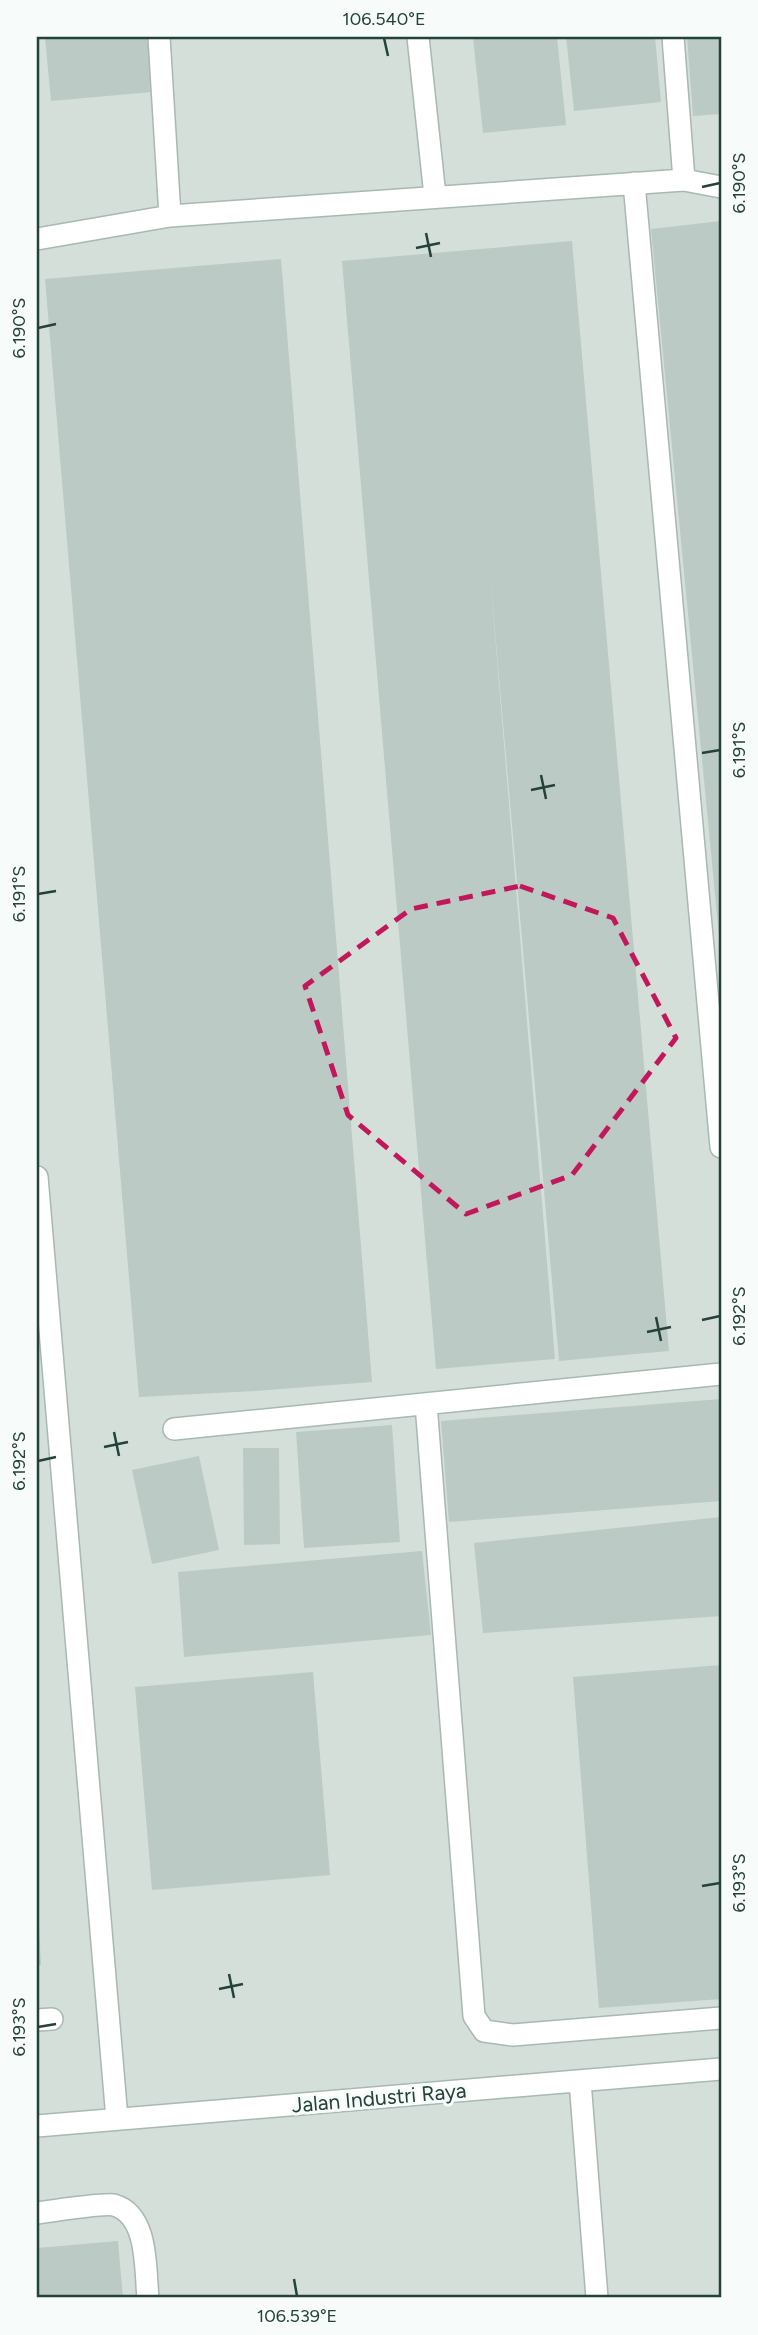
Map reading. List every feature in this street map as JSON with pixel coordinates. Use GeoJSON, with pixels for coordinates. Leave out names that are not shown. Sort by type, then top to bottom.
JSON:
{"type":"FeatureCollection","features":[{"type":"Feature","properties":{"kind":"street"},"geometry":{"type":"LineString","coordinates":[[159,37],[170,216]]}},
{"type":"Feature","properties":{"kind":"street"},"geometry":{"type":"LineString","coordinates":[[418,37],[435,196]]}},
{"type":"Feature","properties":{"kind":"street"},"geometry":{"type":"LineString","coordinates":[[673,37],[684,180]]}},
{"type":"Feature","properties":{"kind":"street"},"geometry":{"type":"LineString","coordinates":[[37,239],[170,216],[684,180],[721,187]]}},
{"type":"Feature","properties":{"kind":"street"},"geometry":{"type":"LineString","coordinates":[[634,183],[721,1147]]}},
{"type":"Feature","properties":{"kind":"street"},"geometry":{"type":"LineString","coordinates":[[37,1177],[117,2119]]}},
{"type":"Feature","properties":{"kind":"street"},"geometry":{"type":"LineString","coordinates":[[174,1429],[721,1374]]}},
{"type":"Feature","properties":{"kind":"street"},"geometry":{"type":"LineString","coordinates":[[426,1404],[474,2016],[484,2031],[513,2035],[721,2018]]}},
{"type":"Feature","properties":{"kind":"street","name":"Jalan Industri Raya"},"geometry":{"type":"LineString","coordinates":[[37,2126],[721,2069]]}},
{"type":"Feature","properties":{"kind":"street"},"geometry":{"type":"LineString","coordinates":[[580,2081],[597,2298]]}},
{"type":"Feature","properties":{"kind":"street"},"geometry":{"type":"LineString","coordinates":[[37,2213],[114,2205],[130,2215],[142,2235],[148,2298]]}},
{"type":"Feature","properties":{"kind":"highlighted area"},"geometry":{"type":"Polygon","coordinates":[[[520,886],[613,918],[676,1038],[572,1175],[466,1214],[348,1115],[305,986],[411,909],[520,886]]]}},
{"type":"Feature","properties":{"kind":"shaded area"},"geometry":{"type":"Polygon","coordinates":[[[37,37],[721,37],[721,2298],[37,2298],[37,37]]]}},
{"type":"Feature","properties":{"kind":"building"},"geometry":{"type":"Polygon","coordinates":[[[45,37],[147,37],[152,92],[51,101],[45,37]]]}},
{"type":"Feature","properties":{"kind":"building"},"geometry":{"type":"Polygon","coordinates":[[[473,37],[557,37],[566,125],[483,133],[473,37]]]}},
{"type":"Feature","properties":{"kind":"building"},"geometry":{"type":"Polygon","coordinates":[[[566,37],[655,37],[661,102],[574,111],[566,37]]]}},
{"type":"Feature","properties":{"kind":"building"},"geometry":{"type":"Polygon","coordinates":[[[687,37],[721,37],[721,114],[693,116],[687,37]]]}},
{"type":"Feature","properties":{"kind":"building"},"geometry":{"type":"Polygon","coordinates":[[[721,221],[721,936],[719,936],[651,229],[721,221]]]}},
{"type":"Feature","properties":{"kind":"building"},"geometry":{"type":"Polygon","coordinates":[[[572,241],[669,1351],[559,1361],[489,563],[555,1359],[436,1369],[342,261],[572,241]]]}},
{"type":"Feature","properties":{"kind":"building"},"geometry":{"type":"Polygon","coordinates":[[[281,259],[372,1382],[139,1397],[45,279],[281,259]]]}},
{"type":"Feature","properties":{"kind":"building"},"geometry":{"type":"Polygon","coordinates":[[[721,1399],[721,1501],[449,1522],[441,1421],[721,1399]]]}},
{"type":"Feature","properties":{"kind":"building"},"geometry":{"type":"Polygon","coordinates":[[[392,1425],[400,1542],[304,1548],[296,1432],[392,1425]]]}},
{"type":"Feature","properties":{"kind":"building"},"geometry":{"type":"Polygon","coordinates":[[[243,1448],[279,1448],[280,1544],[244,1545],[243,1448]]]}},
{"type":"Feature","properties":{"kind":"building"},"geometry":{"type":"Polygon","coordinates":[[[199,1456],[219,1550],[152,1564],[132,1470],[199,1456]]]}},
{"type":"Feature","properties":{"kind":"building"},"geometry":{"type":"Polygon","coordinates":[[[721,1517],[721,1616],[483,1633],[474,1543],[721,1517]]]}},
{"type":"Feature","properties":{"kind":"building"},"geometry":{"type":"Polygon","coordinates":[[[422,1551],[431,1635],[184,1657],[178,1572],[422,1551]]]}},
{"type":"Feature","properties":{"kind":"building"},"geometry":{"type":"Polygon","coordinates":[[[721,1665],[721,1999],[599,2008],[573,1677],[721,1665]]]}},
{"type":"Feature","properties":{"kind":"building"},"geometry":{"type":"Polygon","coordinates":[[[313,1672],[330,1875],[152,1890],[135,1687],[313,1672]]]}},
{"type":"Feature","properties":{"kind":"building"},"geometry":{"type":"Polygon","coordinates":[[[39,1928],[41,1965],[37,1965],[39,1928]]]}},
{"type":"Feature","properties":{"kind":"building"},"geometry":{"type":"Polygon","coordinates":[[[118,2241],[123,2298],[37,2298],[37,2248],[118,2241]]]}}]}
